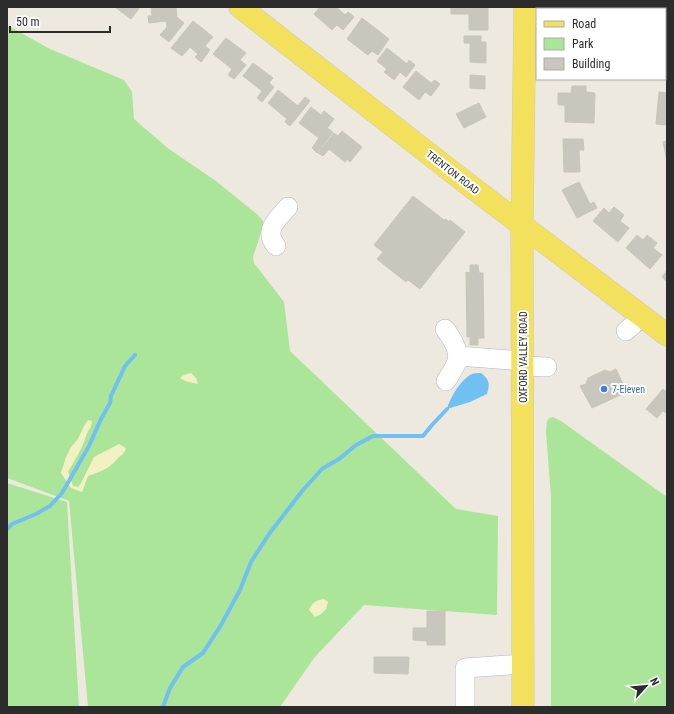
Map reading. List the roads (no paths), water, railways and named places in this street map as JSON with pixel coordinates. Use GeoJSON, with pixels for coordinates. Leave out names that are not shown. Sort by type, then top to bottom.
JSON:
{"type":"FeatureCollection","features":[{"type":"Feature","properties":{"kind":"main road","name":"TRENTON ROAD"},"geometry":{"type":"LineString","coordinates":[[240,7],[667,335]]}},
{"type":"Feature","properties":{"kind":"main road","name":"OXFORD VALLEY ROAD"},"geometry":{"type":"LineString","coordinates":[[523,707],[522,225],[525,7]]}},
{"type":"Feature","properties":{"kind":"lane"},"geometry":{"type":"LineString","coordinates":[[276,246],[270,240],[270,233],[274,223],[288,207]]}},
{"type":"Feature","properties":{"kind":"lane"},"geometry":{"type":"LineString","coordinates":[[626,331],[643,316]]}},
{"type":"Feature","properties":{"kind":"lane"},"geometry":{"type":"LineString","coordinates":[[445,329],[458,353],[458,360],[446,381]]}},
{"type":"Feature","properties":{"kind":"lane"},"geometry":{"type":"LineString","coordinates":[[458,356],[547,367]]}},
{"type":"Feature","properties":{"kind":"lane"},"geometry":{"type":"LineString","coordinates":[[465,707],[465,668],[523,664]]}},
{"type":"Feature","properties":{"kind":"water"},"geometry":{"type":"Polygon","coordinates":[[[475,373],[481,373],[488,382],[489,387],[487,394],[470,402],[447,409],[453,394],[460,384],[468,376],[475,373]]]}},
{"type":"Feature","properties":{"kind":"waterway"},"geometry":{"type":"LineString","coordinates":[[7,529],[12,524],[36,514],[50,506],[62,493],[89,446],[110,403],[111,396],[125,366],[135,355]]}},
{"type":"Feature","properties":{"kind":"waterway"},"geometry":{"type":"LineString","coordinates":[[163,707],[170,688],[183,667],[203,653],[221,625],[240,590],[251,562],[269,534],[303,490],[322,469],[339,459],[356,445],[373,436],[423,436],[447,409]]}},
{"type":"Feature","properties":{"kind":"place","name":"7-Eleven"},"geometry":{"type":"Point","coordinates":[604,389]}}]}
